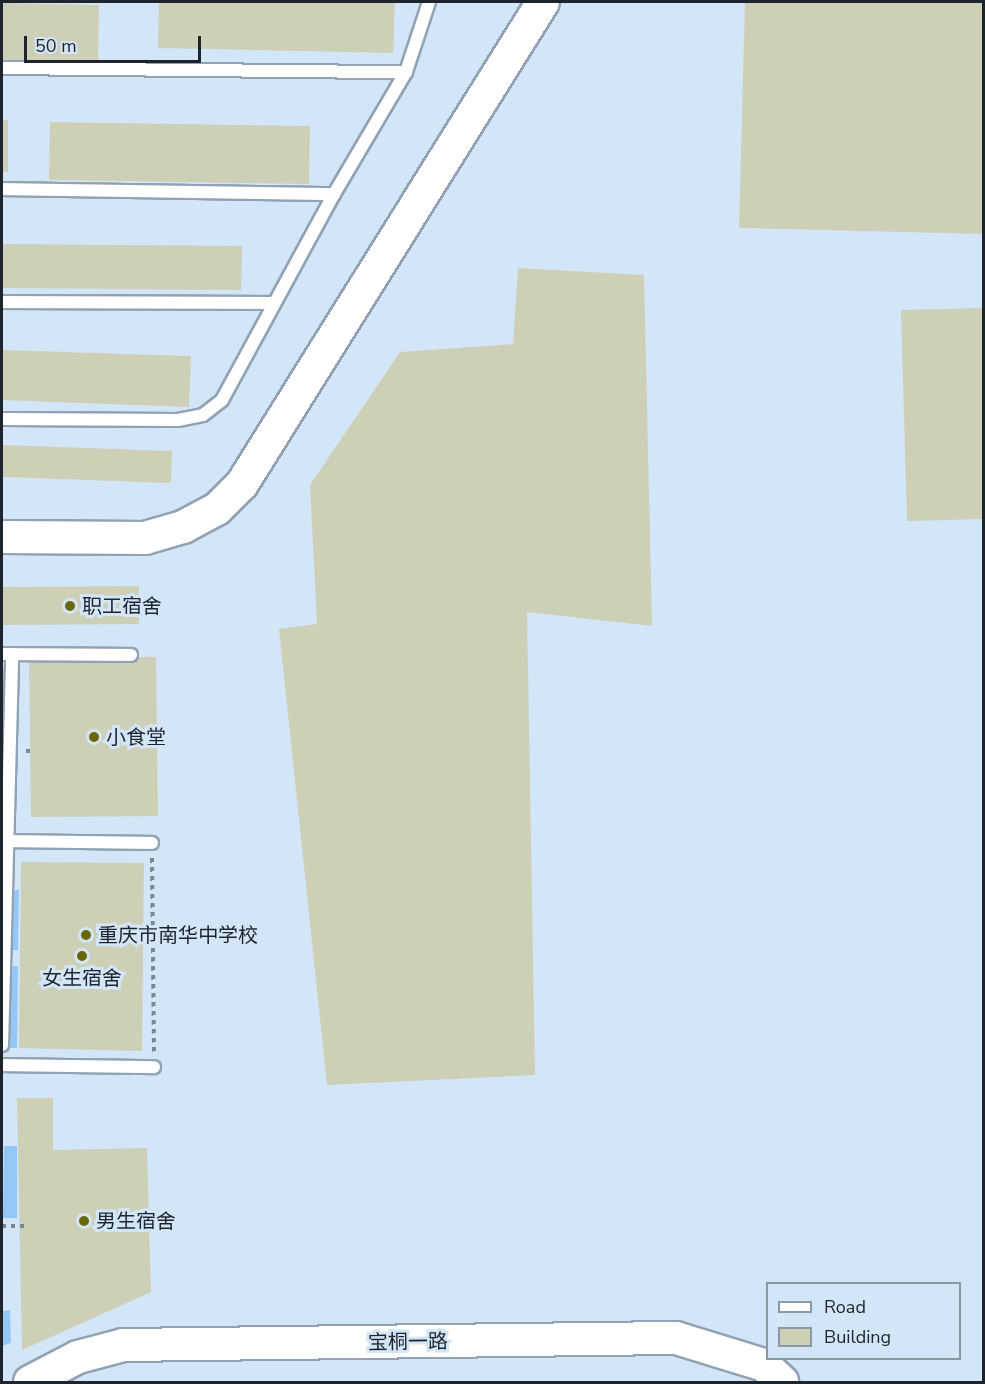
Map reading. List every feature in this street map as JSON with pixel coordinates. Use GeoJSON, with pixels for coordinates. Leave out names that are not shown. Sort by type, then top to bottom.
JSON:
{"type":"FeatureCollection","features":[{"type":"Feature","properties":{"kind":"street"},"geometry":{"type":"LineString","coordinates":[[2,537],[145,538],[183,527],[217,509],[242,484],[543,2]]}},
{"type":"Feature","properties":{"kind":"street","name":"宝桐一路"},"geometry":{"type":"LineString","coordinates":[[30,1383],[78,1357],[123,1345],[676,1338],[764,1365],[782,1383]]}},
{"type":"Feature","properties":{"kind":"lane"},"geometry":{"type":"LineString","coordinates":[[2,418],[178,420],[203,415],[222,400],[334,194],[406,72],[429,2]]}},
{"type":"Feature","properties":{"kind":"lane"},"geometry":{"type":"LineString","coordinates":[[2,68],[406,72]]}},
{"type":"Feature","properties":{"kind":"lane"},"geometry":{"type":"LineString","coordinates":[[2,189],[334,194]]}},
{"type":"Feature","properties":{"kind":"lane"},"geometry":{"type":"LineString","coordinates":[[2,302],[274,303]]}},
{"type":"Feature","properties":{"kind":"lane"},"geometry":{"type":"LineString","coordinates":[[2,1045],[8,841],[7,654],[131,655]]}},
{"type":"Feature","properties":{"kind":"lane"},"geometry":{"type":"LineString","coordinates":[[8,841],[152,843]]}},
{"type":"Feature","properties":{"kind":"lane"},"geometry":{"type":"LineString","coordinates":[[2,1065],[154,1067]]}},
{"type":"Feature","properties":{"kind":"path"},"geometry":{"type":"LineString","coordinates":[[152,843],[154,1067]]}},
{"type":"Feature","properties":{"kind":"path"},"geometry":{"type":"LineString","coordinates":[[2,1226],[28,1226]]}},
{"type":"Feature","properties":{"kind":"shaded area"},"geometry":{"type":"Polygon","coordinates":[[[8,890],[19,890],[18,950],[7,950],[8,890]]]}},
{"type":"Feature","properties":{"kind":"shaded area"},"geometry":{"type":"Polygon","coordinates":[[[6,966],[18,966],[17,1048],[5,1048],[6,966]]]}},
{"type":"Feature","properties":{"kind":"shaded area"},"geometry":{"type":"Polygon","coordinates":[[[4,1146],[17,1146],[17,1218],[3,1218],[4,1146]]]}},
{"type":"Feature","properties":{"kind":"shaded area"},"geometry":{"type":"Polygon","coordinates":[[[10,1310],[11,1343],[2,1346],[2,1311],[10,1310]]]}},
{"type":"Feature","properties":{"kind":"building"},"geometry":{"type":"Polygon","coordinates":[[[159,2],[395,2],[393,53],[158,48],[159,2]]]}},
{"type":"Feature","properties":{"kind":"building"},"geometry":{"type":"Polygon","coordinates":[[[745,2],[984,2],[984,234],[739,228],[745,2]]]}},
{"type":"Feature","properties":{"kind":"building"},"geometry":{"type":"Polygon","coordinates":[[[2,3],[99,5],[98,63],[2,61],[2,3]]]}},
{"type":"Feature","properties":{"kind":"building"},"geometry":{"type":"Polygon","coordinates":[[[2,120],[8,120],[8,172],[2,172],[2,120]]]}},
{"type":"Feature","properties":{"kind":"building"},"geometry":{"type":"Polygon","coordinates":[[[50,122],[310,126],[309,184],[49,180],[50,122]]]}},
{"type":"Feature","properties":{"kind":"building"},"geometry":{"type":"Polygon","coordinates":[[[2,244],[242,246],[241,290],[2,288],[2,244]]]}},
{"type":"Feature","properties":{"kind":"building"},"geometry":{"type":"Polygon","coordinates":[[[518,268],[644,275],[652,626],[527,612],[535,1075],[327,1085],[279,629],[317,624],[310,485],[400,352],[513,344],[518,268]]]}},
{"type":"Feature","properties":{"kind":"building"},"geometry":{"type":"Polygon","coordinates":[[[984,308],[984,519],[907,521],[901,310],[984,308]]]}},
{"type":"Feature","properties":{"kind":"building"},"geometry":{"type":"Polygon","coordinates":[[[2,350],[191,356],[189,407],[2,400],[2,350]]]}},
{"type":"Feature","properties":{"kind":"building"},"geometry":{"type":"Polygon","coordinates":[[[2,445],[172,451],[171,483],[2,477],[2,445]]]}},
{"type":"Feature","properties":{"kind":"building","name":"职工宿舍"},"geometry":{"type":"Polygon","coordinates":[[[139,586],[139,624],[2,625],[2,587],[139,586]]]}},
{"type":"Feature","properties":{"kind":"building","name":"小食堂"},"geometry":{"type":"Polygon","coordinates":[[[156,657],[158,816],[31,817],[29,658],[156,657]]]}},
{"type":"Feature","properties":{"kind":"building","name":"女生宿舍"},"geometry":{"type":"Polygon","coordinates":[[[21,862],[144,863],[142,1051],[19,1048],[21,862]]]}},
{"type":"Feature","properties":{"kind":"building","name":"男生宿舍"},"geometry":{"type":"Polygon","coordinates":[[[17,1098],[53,1098],[53,1150],[147,1148],[151,1292],[22,1350],[17,1098]]]}},
{"type":"Feature","properties":{"kind":"place","name":"职工宿舍"},"geometry":{"type":"Point","coordinates":[70,606]}},
{"type":"Feature","properties":{"kind":"place","name":"小食堂"},"geometry":{"type":"Point","coordinates":[94,737]}},
{"type":"Feature","properties":{"kind":"place","name":"重庆市南华中学校"},"geometry":{"type":"Point","coordinates":[86,935]}},
{"type":"Feature","properties":{"kind":"place","name":"女生宿舍"},"geometry":{"type":"Point","coordinates":[82,956]}},
{"type":"Feature","properties":{"kind":"place","name":"男生宿舍"},"geometry":{"type":"Point","coordinates":[84,1221]}}]}
